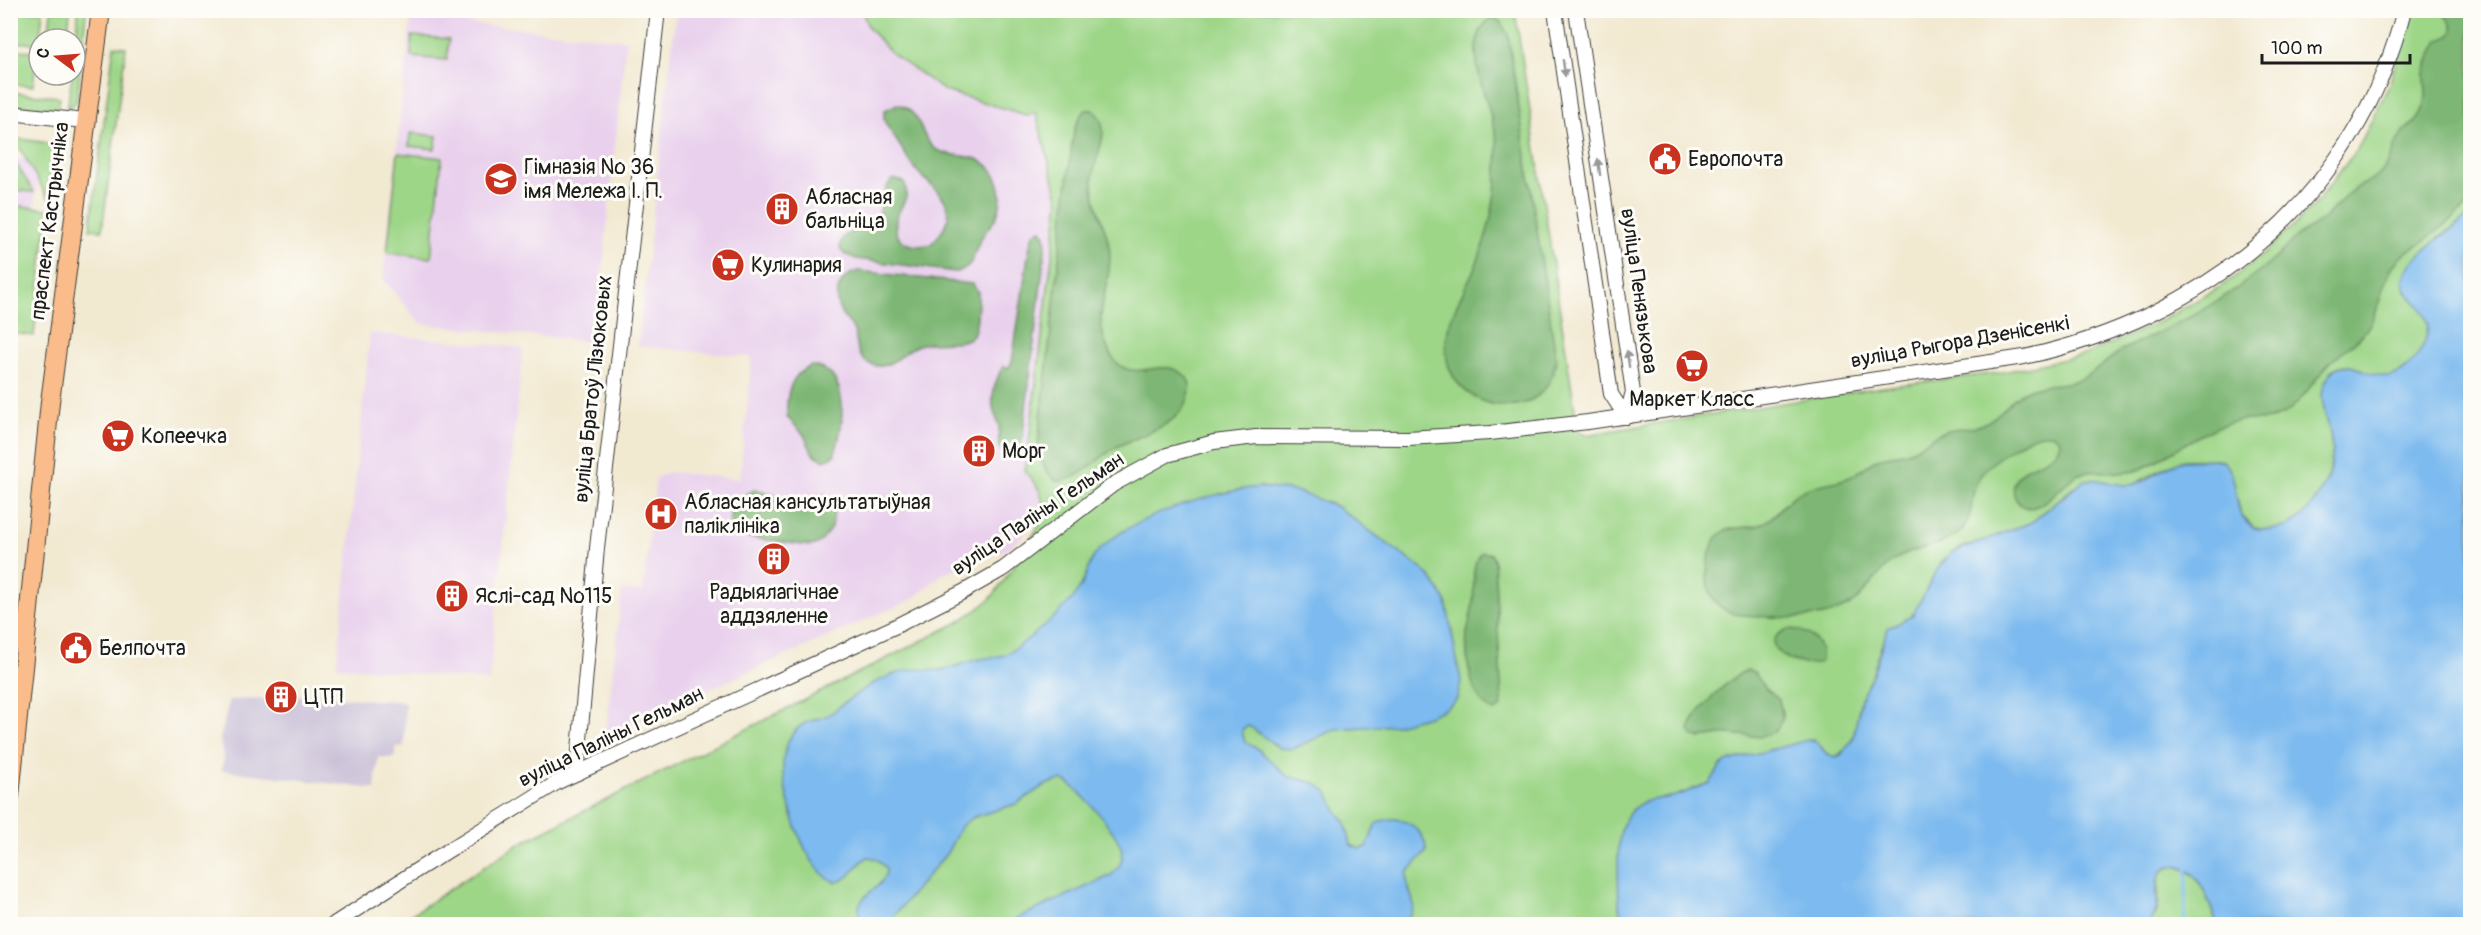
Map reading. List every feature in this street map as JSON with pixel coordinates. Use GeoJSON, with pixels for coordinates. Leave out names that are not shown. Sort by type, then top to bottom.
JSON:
{"type":"FeatureCollection","features":[{"type":"Feature","properties":{"kind":"main road","name":"праспект Кастрычніка"},"geometry":{"type":"LineString","coordinates":[[10,796],[50,402],[101,10]]}},
{"type":"Feature","properties":{"kind":"street","name":"вуліца Братоў Лізюковых"},"geometry":{"type":"LineString","coordinates":[[577,773],[597,548],[658,10]]}},
{"type":"Feature","properties":{"kind":"street","name":"вуліца Пенязькова"},"geometry":{"type":"LineString","coordinates":[[1555,10],[1611,394],[1626,417]]}},
{"type":"Feature","properties":{"kind":"street","name":"вуліца Пенязькова"},"geometry":{"type":"LineString","coordinates":[[1576,10],[1633,392],[1626,417]]}},
{"type":"Feature","properties":{"kind":"street","name":"вуліца Рыгора Дзенісенкі"},"geometry":{"type":"LineString","coordinates":[[1626,417],[2024,357],[2066,348],[2127,326],[2187,296],[2254,248],[2310,194],[2336,161],[2356,129],[2381,77],[2404,10]]}},
{"type":"Feature","properties":{"kind":"street"},"geometry":{"type":"LineString","coordinates":[[10,113],[85,122]]}},
{"type":"Feature","properties":{"kind":"street","name":"вуліца Паліны Гельман"},"geometry":{"type":"LineString","coordinates":[[334,924],[558,782],[894,627],[963,592],[1003,569],[1113,484],[1167,455],[1214,442],[1256,437],[1407,438],[1490,433],[1626,417]]}},
{"type":"Feature","properties":{"kind":"shaded area"},"geometry":{"type":"Polygon","coordinates":[[[676,11],[862,11],[869,27],[1036,113],[1059,200],[1025,471],[1040,487],[1043,501],[1042,519],[1008,549],[944,573],[911,600],[610,733],[606,732],[622,590],[643,592],[656,478],[670,472],[740,479],[752,357],[638,346],[676,11]]]}},
{"type":"Feature","properties":{"kind":"shaded area"},"geometry":{"type":"Polygon","coordinates":[[[411,17],[626,40],[595,342],[421,324],[383,279],[411,17]]]}},
{"type":"Feature","properties":{"kind":"shaded area"},"geometry":{"type":"Polygon","coordinates":[[[10,157],[41,160],[20,298],[11,297],[10,157]]]}},
{"type":"Feature","properties":{"kind":"shaded area"},"geometry":{"type":"Polygon","coordinates":[[[370,333],[523,348],[489,681],[337,666],[370,333]]]}},
{"type":"Feature","properties":{"kind":"shaded area"},"geometry":{"type":"Polygon","coordinates":[[[298,695],[405,702],[404,746],[396,747],[394,758],[378,757],[375,789],[221,770],[224,759],[220,740],[229,700],[264,699],[295,704],[298,695]]]}},
{"type":"Feature","properties":{"kind":"green space"},"geometry":{"type":"Polygon","coordinates":[[[17,11],[43,11],[41,27],[27,27],[27,43],[14,42],[17,11]]]}},
{"type":"Feature","properties":{"kind":"green space"},"geometry":{"type":"Polygon","coordinates":[[[51,11],[70,11],[68,27],[49,27],[51,11]]]}},
{"type":"Feature","properties":{"kind":"green space"},"geometry":{"type":"Polygon","coordinates":[[[78,11],[85,11],[85,27],[77,27],[78,11]]]}},
{"type":"Feature","properties":{"kind":"green space"},"geometry":{"type":"Polygon","coordinates":[[[862,11],[1515,11],[1578,431],[1585,435],[1882,387],[1998,373],[2088,354],[2163,320],[2225,284],[2263,254],[2313,207],[2358,148],[2389,85],[2412,11],[2470,11],[2470,215],[2421,253],[2407,272],[2404,281],[2405,290],[2424,310],[2428,325],[2422,349],[2412,363],[2395,375],[2383,377],[2343,365],[2335,369],[2327,379],[2323,398],[2331,439],[2331,461],[2321,492],[2302,517],[2289,525],[2276,529],[2254,528],[2241,515],[2233,482],[2225,463],[2218,459],[2184,460],[2134,484],[2124,485],[2088,480],[2074,487],[2032,522],[1960,548],[1943,560],[1917,610],[1881,646],[1873,673],[1861,699],[1855,732],[1849,746],[1836,757],[1827,755],[1813,740],[1724,764],[1710,783],[1679,795],[1652,800],[1640,805],[1632,812],[1622,830],[1619,851],[1619,905],[1623,924],[397,924],[519,844],[955,624],[989,600],[1040,523],[1043,510],[1042,497],[1034,482],[1025,472],[1059,201],[1036,113],[1026,115],[945,91],[891,53],[868,27],[862,11]]]}},
{"type":"Feature","properties":{"kind":"green space"},"geometry":{"type":"Polygon","coordinates":[[[2440,11],[2470,11],[2470,203],[2439,230],[2397,261],[2389,272],[2375,314],[2367,329],[2328,365],[2289,411],[2271,419],[2226,424],[2197,437],[2138,470],[2120,473],[2091,472],[2077,475],[2040,505],[2032,508],[2024,507],[2017,501],[2014,493],[2014,484],[2018,476],[2024,470],[2053,454],[2060,440],[2051,434],[2039,435],[2019,443],[1983,473],[1975,487],[1968,521],[1959,533],[1943,542],[1901,556],[1893,561],[1883,569],[1859,598],[1848,606],[1820,616],[1787,618],[1733,613],[1726,611],[1715,601],[1707,579],[1707,566],[1713,544],[1723,532],[1764,523],[1802,491],[1850,477],[1884,456],[1910,451],[1949,430],[1988,422],[2013,399],[2032,388],[2067,383],[2087,376],[2122,350],[2184,320],[2237,288],[2273,260],[2298,236],[2323,219],[2350,192],[2377,177],[2386,167],[2400,137],[2421,114],[2425,105],[2427,65],[2439,40],[2451,35],[2453,31],[2451,23],[2440,11]]]}},
{"type":"Feature","properties":{"kind":"green space"},"geometry":{"type":"Polygon","coordinates":[[[1490,19],[1499,20],[1508,34],[1556,358],[1550,380],[1538,396],[1522,404],[1503,406],[1484,402],[1467,392],[1454,378],[1447,359],[1446,345],[1447,333],[1455,308],[1482,249],[1489,226],[1495,191],[1497,139],[1482,88],[1476,56],[1481,29],[1490,19]]]}},
{"type":"Feature","properties":{"kind":"green space"},"geometry":{"type":"Polygon","coordinates":[[[412,36],[449,39],[447,60],[411,57],[412,36]]]}},
{"type":"Feature","properties":{"kind":"green space"},"geometry":{"type":"Polygon","coordinates":[[[114,46],[126,47],[102,230],[90,229],[114,46]]]}},
{"type":"Feature","properties":{"kind":"green space"},"geometry":{"type":"Polygon","coordinates":[[[11,49],[27,51],[27,85],[11,84],[11,49]]]}},
{"type":"Feature","properties":{"kind":"green space"},"geometry":{"type":"Polygon","coordinates":[[[70,87],[78,87],[77,100],[67,111],[70,87]]]}},
{"type":"Feature","properties":{"kind":"green space"},"geometry":{"type":"Polygon","coordinates":[[[10,92],[60,97],[58,109],[11,105],[10,92]]]}},
{"type":"Feature","properties":{"kind":"green space"},"geometry":{"type":"Polygon","coordinates":[[[897,104],[912,112],[934,148],[979,160],[993,171],[997,179],[1001,197],[997,215],[982,237],[973,259],[962,270],[956,272],[857,259],[844,254],[840,249],[844,237],[874,222],[880,211],[886,189],[893,179],[904,182],[906,189],[896,225],[899,238],[904,242],[916,246],[931,244],[947,221],[946,204],[914,167],[886,123],[885,110],[897,104]]]}},
{"type":"Feature","properties":{"kind":"green space"},"geometry":{"type":"Polygon","coordinates":[[[1086,110],[1093,110],[1099,117],[1103,134],[1094,169],[1093,188],[1107,237],[1110,257],[1101,320],[1107,347],[1114,360],[1124,368],[1130,370],[1174,369],[1185,376],[1190,388],[1187,401],[1181,411],[1163,426],[1117,447],[1073,478],[1056,481],[1043,465],[1038,445],[1072,141],[1077,124],[1086,110]]]}},
{"type":"Feature","properties":{"kind":"green space"},"geometry":{"type":"Polygon","coordinates":[[[410,133],[437,136],[435,149],[409,146],[410,133]]]}},
{"type":"Feature","properties":{"kind":"green space"},"geometry":{"type":"Polygon","coordinates":[[[14,138],[54,144],[48,198],[14,138]]]}},
{"type":"Feature","properties":{"kind":"green space"},"geometry":{"type":"Polygon","coordinates":[[[398,153],[442,158],[431,258],[387,253],[398,153]]]}},
{"type":"Feature","properties":{"kind":"green space"},"geometry":{"type":"Polygon","coordinates":[[[11,156],[34,192],[11,190],[11,156]]]}},
{"type":"Feature","properties":{"kind":"green space"},"geometry":{"type":"Polygon","coordinates":[[[11,205],[48,209],[34,336],[11,333],[11,205]]]}},
{"type":"Feature","properties":{"kind":"green space"},"geometry":{"type":"Polygon","coordinates":[[[1040,229],[1045,235],[1046,242],[1022,442],[1015,454],[1004,453],[999,444],[999,426],[993,408],[993,392],[1003,366],[1008,368],[1012,362],[1029,250],[1033,234],[1040,229]]]}},
{"type":"Feature","properties":{"kind":"green space"},"geometry":{"type":"Polygon","coordinates":[[[858,271],[972,284],[978,292],[974,333],[961,341],[919,345],[884,366],[870,364],[861,357],[853,329],[842,315],[837,301],[842,282],[846,277],[858,271]]]}},
{"type":"Feature","properties":{"kind":"green space"},"geometry":{"type":"Polygon","coordinates":[[[811,366],[824,370],[833,377],[839,388],[842,402],[838,444],[834,456],[824,460],[813,454],[804,435],[787,417],[788,394],[793,380],[811,366]]]}},
{"type":"Feature","properties":{"kind":"green space"},"geometry":{"type":"Polygon","coordinates":[[[755,490],[792,501],[818,495],[826,496],[830,498],[833,505],[831,527],[823,540],[810,546],[738,536],[730,523],[732,509],[748,493],[755,490]]]}},
{"type":"Feature","properties":{"kind":"green space"},"geometry":{"type":"Polygon","coordinates":[[[1482,552],[1491,554],[1494,559],[1502,701],[1501,707],[1495,711],[1487,707],[1475,689],[1467,653],[1467,633],[1473,605],[1474,568],[1482,552]]]}},
{"type":"Feature","properties":{"kind":"green space"},"geometry":{"type":"Polygon","coordinates":[[[1788,629],[1808,634],[1817,642],[1820,648],[1820,662],[1803,664],[1783,656],[1776,650],[1774,643],[1777,636],[1788,629]]]}},
{"type":"Feature","properties":{"kind":"green space"},"geometry":{"type":"Polygon","coordinates":[[[1747,670],[1754,672],[1765,688],[1779,700],[1783,718],[1776,731],[1761,737],[1729,734],[1700,738],[1692,735],[1689,731],[1691,724],[1704,706],[1722,688],[1747,670]]]}},
{"type":"Feature","properties":{"kind":"green space"},"geometry":{"type":"Polygon","coordinates":[[[2170,866],[2189,872],[2196,879],[2202,887],[2217,924],[2148,924],[2157,910],[2159,879],[2164,869],[2170,866]]]}},
{"type":"Feature","properties":{"kind":"water"},"geometry":{"type":"Polygon","coordinates":[[[2470,215],[2470,924],[2217,924],[2207,897],[2197,879],[2182,868],[2170,866],[2165,868],[2160,875],[2156,889],[2156,910],[2148,924],[1623,924],[1619,904],[1618,849],[1622,829],[1630,812],[1637,805],[1647,801],[1675,796],[1710,783],[1720,767],[1728,761],[1808,740],[1817,742],[1827,755],[1836,757],[1841,755],[1853,739],[1861,699],[1873,673],[1888,628],[1912,616],[1937,570],[1951,553],[2032,522],[2083,481],[2097,480],[2131,485],[2144,481],[2171,465],[2186,461],[2222,460],[2233,478],[2241,514],[2254,528],[2276,529],[2289,525],[2302,517],[2321,492],[2331,461],[2331,439],[2322,397],[2327,379],[2336,369],[2346,366],[2391,376],[2403,371],[2416,357],[2425,341],[2428,328],[2426,317],[2404,285],[2404,277],[2408,268],[2424,251],[2470,215]]]}},
{"type":"Feature","properties":{"kind":"water"},"geometry":{"type":"Polygon","coordinates":[[[1260,487],[1296,491],[1336,506],[1423,570],[1432,579],[1446,601],[1461,681],[1457,699],[1445,709],[1396,725],[1336,729],[1293,749],[1279,748],[1249,726],[1242,731],[1245,742],[1258,749],[1287,776],[1315,783],[1327,791],[1338,813],[1345,821],[1351,845],[1359,849],[1367,847],[1375,825],[1383,821],[1400,820],[1416,828],[1425,843],[1426,852],[1407,873],[1408,888],[1414,905],[1409,917],[1401,924],[1004,924],[1110,876],[1121,862],[1122,851],[1114,834],[1078,791],[1062,780],[1045,785],[1016,804],[974,817],[966,822],[960,828],[947,853],[887,924],[862,924],[859,913],[860,905],[881,882],[886,868],[877,859],[868,857],[846,879],[835,882],[815,865],[805,849],[787,799],[783,770],[784,756],[787,743],[794,732],[805,723],[831,714],[860,692],[888,676],[913,669],[945,669],[1006,654],[1018,647],[1067,604],[1080,588],[1095,555],[1127,529],[1148,518],[1196,501],[1219,494],[1260,487]]]}},
{"type":"Feature","properties":{"kind":"waterway"},"geometry":{"type":"LineString","coordinates":[[2184,924],[2187,869]]}},
{"type":"Feature","properties":{"kind":"place","name":"Европочта"},"geometry":{"type":"Point","coordinates":[1665,159]}},
{"type":"Feature","properties":{"kind":"place","name":"Гімназія № 36 імя Мележа І. П."},"geometry":{"type":"Point","coordinates":[501,179]}},
{"type":"Feature","properties":{"kind":"place","name":"Абласная бальніца"},"geometry":{"type":"Point","coordinates":[782,209]}},
{"type":"Feature","properties":{"kind":"place","name":"Кулинария"},"geometry":{"type":"Point","coordinates":[728,265]}},
{"type":"Feature","properties":{"kind":"place","name":"Маркет Класс"},"geometry":{"type":"Point","coordinates":[1692,366]}},
{"type":"Feature","properties":{"kind":"place","name":"Копеечка"},"geometry":{"type":"Point","coordinates":[118,436]}},
{"type":"Feature","properties":{"kind":"place","name":"Морг"},"geometry":{"type":"Point","coordinates":[979,451]}},
{"type":"Feature","properties":{"kind":"place","name":"Абласная кансультатыўная паліклініка"},"geometry":{"type":"Point","coordinates":[661,514]}},
{"type":"Feature","properties":{"kind":"place","name":"Радыялагічнае аддзяленне"},"geometry":{"type":"Point","coordinates":[774,559]}},
{"type":"Feature","properties":{"kind":"place","name":"Яслі-сад №115"},"geometry":{"type":"Point","coordinates":[452,596]}},
{"type":"Feature","properties":{"kind":"place","name":"Белпочта"},"geometry":{"type":"Point","coordinates":[76,648]}},
{"type":"Feature","properties":{"kind":"place","name":"ЦТП"},"geometry":{"type":"Point","coordinates":[281,697]}}]}
